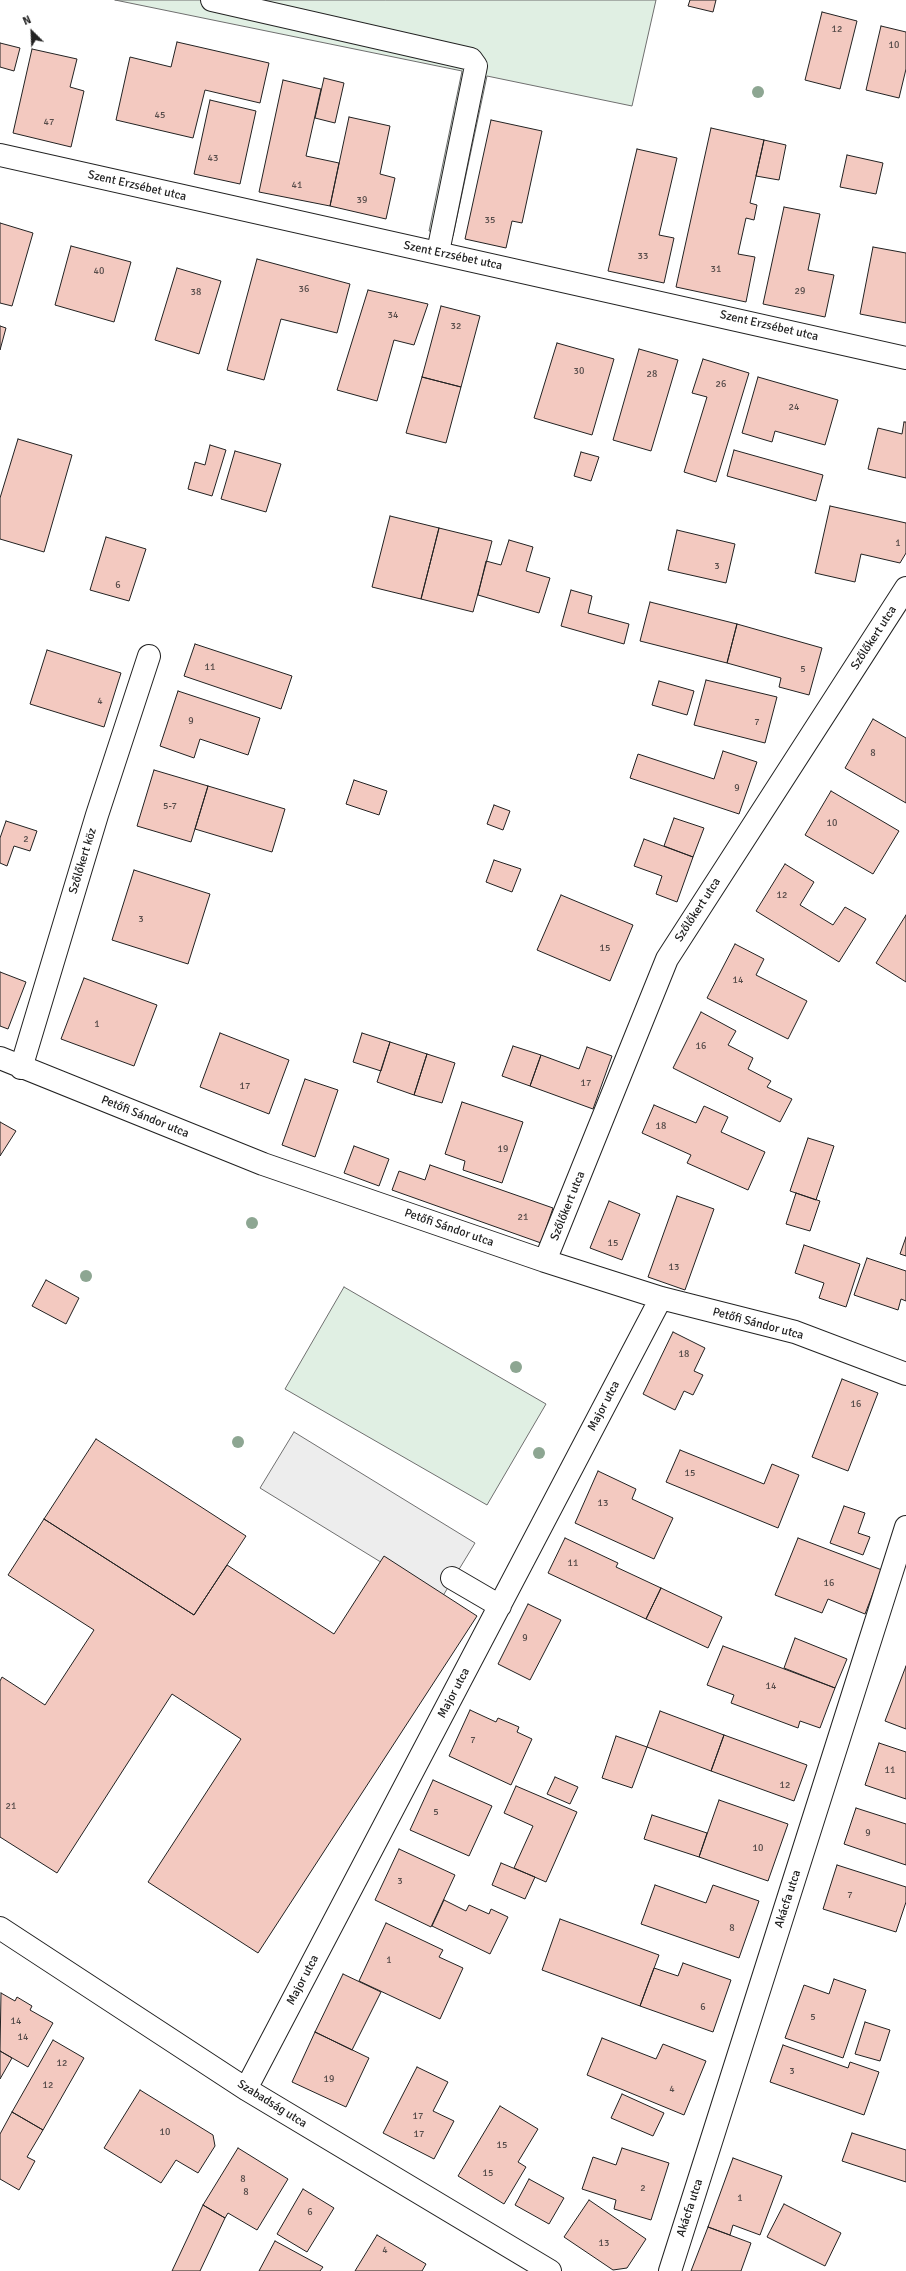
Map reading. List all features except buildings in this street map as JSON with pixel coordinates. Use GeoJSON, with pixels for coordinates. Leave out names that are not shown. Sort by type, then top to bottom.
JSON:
{"type":"FeatureCollection","features":[{"type":"Feature","properties":{"kind":"street"},"geometry":{"type":"LineString","coordinates":[[212,0],[471,59],[476,66],[438,252]]}},
{"type":"Feature","properties":{"kind":"street","name":"Szent Erzsébet utca"},"geometry":{"type":"LineString","coordinates":[[0,155],[906,358]]}},
{"type":"Feature","properties":{"kind":"street","name":"Szőlőkert utca"},"geometry":{"type":"LineString","coordinates":[[545,1261],[667,960],[906,588]]}},
{"type":"Feature","properties":{"kind":"street","name":"Szőlőkert köz"},"geometry":{"type":"LineString","coordinates":[[21,1068],[97,815],[149,656]]}},
{"type":"Feature","properties":{"kind":"street","name":"Petőfi Sándor utca"},"geometry":{"type":"LineString","coordinates":[[0,1058],[21,1068],[263,1164],[545,1261],[661,1298],[795,1332],[906,1374]]}},
{"type":"Feature","properties":{"kind":"street","name":"Major utca"},"geometry":{"type":"LineString","coordinates":[[246,2089],[661,1298]]}},
{"type":"Feature","properties":{"kind":"street","name":"Akácfa utca"},"geometry":{"type":"LineString","coordinates":[[670,2271],[906,1527]]}},
{"type":"Feature","properties":{"kind":"street"},"geometry":{"type":"LineString","coordinates":[[452,1578],[500,1606]]}},
{"type":"Feature","properties":{"kind":"street","name":"Szabadság utca"},"geometry":{"type":"LineString","coordinates":[[0,1928],[246,2089],[550,2271]]}},
{"type":"Feature","properties":{"kind":"green space"},"geometry":{"type":"Polygon","coordinates":[[[115,0],[656,0],[632,106],[487,76],[453,236],[429,231],[462,71],[115,0]]]}},
{"type":"Feature","properties":{"kind":"green space"},"geometry":{"type":"Polygon","coordinates":[[[344,1287],[546,1404],[487,1505],[285,1389],[344,1287]]]}},
{"type":"Feature","properties":{"kind":"shaded area"},"geometry":{"type":"Polygon","coordinates":[[[294,1432],[475,1543],[441,1599],[260,1488],[294,1432]]]}}]}
